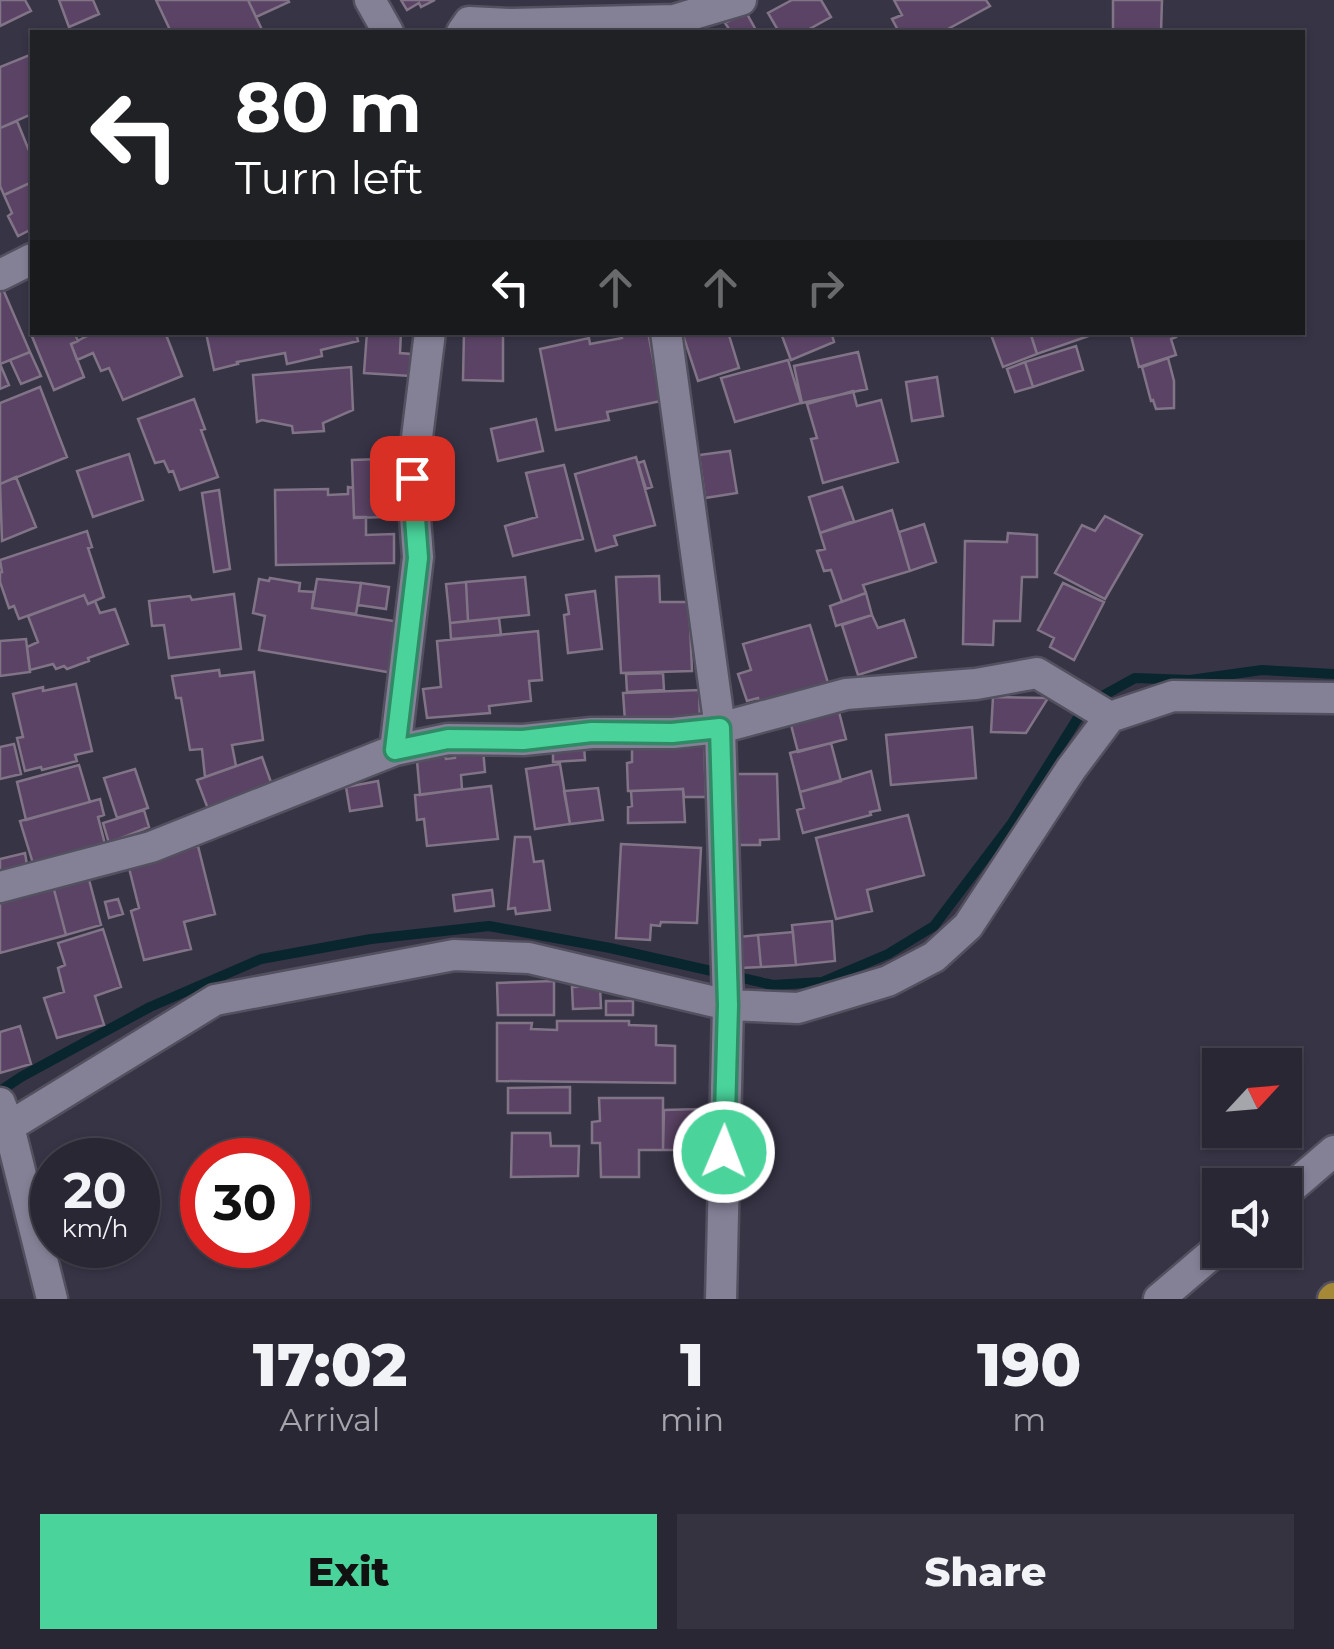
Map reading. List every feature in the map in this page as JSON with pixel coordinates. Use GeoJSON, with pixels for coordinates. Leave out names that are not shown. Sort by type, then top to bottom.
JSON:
{"type":"FeatureCollection","features":[{"type":"Feature","properties":{"kind":"street"},"geometry":{"type":"LineString","coordinates":[[370,0],[387,30]]}},
{"type":"Feature","properties":{"kind":"street"},"geometry":{"type":"LineString","coordinates":[[463,30],[469,22],[540,18],[674,20],[740,0]]}},
{"type":"Feature","properties":{"kind":"street"},"geometry":{"type":"LineString","coordinates":[[0,275],[30,260]]}},
{"type":"Feature","properties":{"kind":"street"},"geometry":{"type":"LineString","coordinates":[[395,750],[418,558],[412,478],[430,335]]}},
{"type":"Feature","properties":{"kind":"street"},"geometry":{"type":"LineString","coordinates":[[666,335],[720,728],[728,1005],[721,1299]]}},
{"type":"Feature","properties":{"kind":"street"},"geometry":{"type":"LineString","coordinates":[[0,887],[151,847],[395,750],[448,739],[523,740],[592,732],[672,733],[720,728],[846,694],[976,684],[1037,673],[1110,717]]}},
{"type":"Feature","properties":{"kind":"street"},"geometry":{"type":"LineString","coordinates":[[52,1299],[3,1121],[215,1000],[454,955],[530,958],[728,1005],[798,1008],[888,981],[934,956],[968,926],[1071,769],[1110,717],[1173,696],[1334,698]]}},
{"type":"Feature","properties":{"kind":"street"},"geometry":{"type":"LineString","coordinates":[[1302,1179],[1334,1152]]}},
{"type":"Feature","properties":{"kind":"street"},"geometry":{"type":"LineString","coordinates":[[1159,1299],[1202,1263]]}},
{"type":"Feature","properties":{"kind":"building"},"geometry":{"type":"Polygon","coordinates":[[[0,0],[25,0],[31,11],[0,26],[0,0]]]}},
{"type":"Feature","properties":{"kind":"building"},"geometry":{"type":"Polygon","coordinates":[[[59,0],[93,0],[99,14],[69,27],[59,0]]]}},
{"type":"Feature","properties":{"kind":"building"},"geometry":{"type":"Polygon","coordinates":[[[156,0],[248,0],[262,30],[170,30],[156,0]]]}},
{"type":"Feature","properties":{"kind":"building"},"geometry":{"type":"Polygon","coordinates":[[[248,0],[288,0],[289,2],[256,17],[248,0]]]}},
{"type":"Feature","properties":{"kind":"building"},"geometry":{"type":"Polygon","coordinates":[[[401,0],[435,0],[407,10],[401,0]]]}},
{"type":"Feature","properties":{"kind":"building"},"geometry":{"type":"Polygon","coordinates":[[[792,0],[821,0],[831,17],[808,30],[778,30],[768,13],[792,0]]]}},
{"type":"Feature","properties":{"kind":"building"},"geometry":{"type":"Polygon","coordinates":[[[894,0],[986,0],[990,6],[949,30],[898,30],[892,19],[902,15],[894,0]]]}},
{"type":"Feature","properties":{"kind":"building"},"geometry":{"type":"Polygon","coordinates":[[[1113,0],[1162,0],[1161,30],[1113,30],[1113,0]]]}},
{"type":"Feature","properties":{"kind":"building"},"geometry":{"type":"Polygon","coordinates":[[[746,12],[756,30],[730,30],[725,23],[746,12]]]}},
{"type":"Feature","properties":{"kind":"building"},"geometry":{"type":"Polygon","coordinates":[[[30,55],[30,115],[0,128],[0,67],[30,55]]]}},
{"type":"Feature","properties":{"kind":"building"},"geometry":{"type":"Polygon","coordinates":[[[17,121],[30,153],[30,183],[4,195],[0,186],[0,128],[17,121]]]}},
{"type":"Feature","properties":{"kind":"building"},"geometry":{"type":"Polygon","coordinates":[[[30,183],[30,230],[18,236],[8,216],[12,213],[4,195],[30,183]]]}},
{"type":"Feature","properties":{"kind":"building"},"geometry":{"type":"Polygon","coordinates":[[[2,287],[30,352],[0,364],[0,288],[2,287]]]}},
{"type":"Feature","properties":{"kind":"building"},"geometry":{"type":"Polygon","coordinates":[[[31,335],[75,335],[78,341],[71,344],[84,377],[54,390],[31,335]]]}},
{"type":"Feature","properties":{"kind":"building"},"geometry":{"type":"Polygon","coordinates":[[[166,335],[182,376],[123,400],[109,368],[101,371],[93,353],[77,360],[71,344],[87,336],[166,335]]]}},
{"type":"Feature","properties":{"kind":"building"},"geometry":{"type":"Polygon","coordinates":[[[206,335],[357,335],[358,341],[321,350],[322,356],[287,364],[285,353],[214,370],[206,335]]]}},
{"type":"Feature","properties":{"kind":"building"},"geometry":{"type":"Polygon","coordinates":[[[367,335],[401,335],[400,353],[411,354],[410,376],[364,373],[367,335]]]}},
{"type":"Feature","properties":{"kind":"building"},"geometry":{"type":"Polygon","coordinates":[[[464,335],[503,335],[503,381],[463,380],[464,335]]]}},
{"type":"Feature","properties":{"kind":"building"},"geometry":{"type":"Polygon","coordinates":[[[622,335],[649,335],[661,401],[607,412],[609,420],[556,430],[540,349],[589,338],[590,344],[622,338],[622,335]]]}},
{"type":"Feature","properties":{"kind":"building"},"geometry":{"type":"Polygon","coordinates":[[[683,335],[729,335],[739,368],[698,381],[683,335]]]}},
{"type":"Feature","properties":{"kind":"building"},"geometry":{"type":"Polygon","coordinates":[[[832,335],[834,342],[791,360],[782,336],[832,335]]]}},
{"type":"Feature","properties":{"kind":"building"},"geometry":{"type":"Polygon","coordinates":[[[991,335],[1031,335],[1037,354],[1003,367],[991,335]]]}},
{"type":"Feature","properties":{"kind":"building"},"geometry":{"type":"Polygon","coordinates":[[[1031,335],[1091,335],[1037,354],[1031,335]]]}},
{"type":"Feature","properties":{"kind":"building"},"geometry":{"type":"Polygon","coordinates":[[[1131,335],[1175,335],[1171,339],[1176,355],[1139,367],[1131,335]]]}},
{"type":"Feature","properties":{"kind":"building"},"geometry":{"type":"Polygon","coordinates":[[[1076,346],[1083,370],[1033,387],[1025,362],[1076,346]]]}},
{"type":"Feature","properties":{"kind":"building"},"geometry":{"type":"Polygon","coordinates":[[[30,352],[41,376],[21,384],[10,360],[30,352]]]}},
{"type":"Feature","properties":{"kind":"building"},"geometry":{"type":"Polygon","coordinates":[[[858,352],[867,389],[802,403],[794,366],[858,352]]]}},
{"type":"Feature","properties":{"kind":"building"},"geometry":{"type":"Polygon","coordinates":[[[1168,358],[1174,381],[1174,408],[1156,409],[1142,367],[1168,358]]]}},
{"type":"Feature","properties":{"kind":"building"},"geometry":{"type":"Polygon","coordinates":[[[788,360],[801,403],[735,422],[721,378],[788,360]]]}},
{"type":"Feature","properties":{"kind":"building"},"geometry":{"type":"Polygon","coordinates":[[[1025,362],[1033,387],[1015,392],[1007,369],[1025,362]]]}},
{"type":"Feature","properties":{"kind":"building"},"geometry":{"type":"Polygon","coordinates":[[[0,364],[9,385],[0,389],[0,364]]]}},
{"type":"Feature","properties":{"kind":"building"},"geometry":{"type":"Polygon","coordinates":[[[351,367],[353,410],[323,423],[324,431],[293,433],[292,426],[257,422],[253,375],[351,367]]]}},
{"type":"Feature","properties":{"kind":"building"},"geometry":{"type":"Polygon","coordinates":[[[937,377],[943,416],[912,421],[906,382],[937,377]]]}},
{"type":"Feature","properties":{"kind":"building"},"geometry":{"type":"Polygon","coordinates":[[[40,387],[67,457],[0,484],[0,403],[40,387]]]}},
{"type":"Feature","properties":{"kind":"building"},"geometry":{"type":"Polygon","coordinates":[[[853,391],[857,406],[881,400],[898,462],[823,483],[811,439],[817,438],[807,404],[853,391]]]}},
{"type":"Feature","properties":{"kind":"building"},"geometry":{"type":"Polygon","coordinates":[[[194,399],[218,477],[180,490],[173,471],[169,472],[164,461],[155,463],[138,419],[194,399]]]}},
{"type":"Feature","properties":{"kind":"building"},"geometry":{"type":"Polygon","coordinates":[[[536,419],[543,451],[498,461],[491,429],[536,419]]]}},
{"type":"Feature","properties":{"kind":"building"},"geometry":{"type":"Polygon","coordinates":[[[730,451],[737,493],[705,498],[699,455],[730,451]]]}},
{"type":"Feature","properties":{"kind":"building"},"geometry":{"type":"Polygon","coordinates":[[[129,454],[143,500],[93,517],[77,471],[129,454]]]}},
{"type":"Feature","properties":{"kind":"building"},"geometry":{"type":"Polygon","coordinates":[[[636,457],[655,525],[614,536],[617,545],[596,551],[575,474],[636,457]]]}},
{"type":"Feature","properties":{"kind":"building"},"geometry":{"type":"Polygon","coordinates":[[[383,459],[385,517],[354,518],[352,460],[383,459]]]}},
{"type":"Feature","properties":{"kind":"building"},"geometry":{"type":"Polygon","coordinates":[[[644,461],[652,487],[646,489],[638,463],[644,461]]]}},
{"type":"Feature","properties":{"kind":"building"},"geometry":{"type":"Polygon","coordinates":[[[564,465],[583,539],[513,556],[505,526],[537,517],[526,473],[564,465]]]}},
{"type":"Feature","properties":{"kind":"building"},"geometry":{"type":"Polygon","coordinates":[[[16,477],[36,527],[2,541],[0,484],[16,477]]]}},
{"type":"Feature","properties":{"kind":"building"},"geometry":{"type":"Polygon","coordinates":[[[348,487],[353,488],[354,517],[366,517],[366,535],[394,534],[394,563],[276,565],[275,490],[328,489],[328,495],[348,494],[348,487]]]}},
{"type":"Feature","properties":{"kind":"building"},"geometry":{"type":"Polygon","coordinates":[[[842,487],[854,521],[820,533],[809,497],[842,487]]]}},
{"type":"Feature","properties":{"kind":"building"},"geometry":{"type":"Polygon","coordinates":[[[219,490],[230,569],[214,572],[202,493],[219,490]]]}},
{"type":"Feature","properties":{"kind":"building"},"geometry":{"type":"Polygon","coordinates":[[[892,510],[910,571],[863,585],[866,593],[842,602],[831,570],[824,571],[817,551],[825,549],[820,533],[892,510]]]}},
{"type":"Feature","properties":{"kind":"building"},"geometry":{"type":"Polygon","coordinates":[[[1105,516],[1142,535],[1105,599],[1055,573],[1082,525],[1095,531],[1105,516]]]}},
{"type":"Feature","properties":{"kind":"building"},"geometry":{"type":"Polygon","coordinates":[[[924,524],[936,562],[910,571],[899,532],[924,524]]]}},
{"type":"Feature","properties":{"kind":"building"},"geometry":{"type":"Polygon","coordinates":[[[87,531],[92,547],[88,548],[104,597],[88,604],[84,595],[19,619],[14,606],[9,608],[0,582],[0,560],[87,531]]]}},
{"type":"Feature","properties":{"kind":"building"},"geometry":{"type":"Polygon","coordinates":[[[1008,533],[1037,535],[1037,577],[1022,577],[1020,621],[994,621],[993,645],[963,644],[965,541],[1007,542],[1008,533]]]}},
{"type":"Feature","properties":{"kind":"building"},"geometry":{"type":"Polygon","coordinates":[[[659,576],[660,602],[689,602],[692,671],[621,673],[616,577],[659,576]]]}},
{"type":"Feature","properties":{"kind":"building"},"geometry":{"type":"Polygon","coordinates":[[[525,577],[529,615],[468,621],[466,582],[525,577]]]}},
{"type":"Feature","properties":{"kind":"building"},"geometry":{"type":"Polygon","coordinates":[[[259,579],[300,583],[299,591],[314,592],[312,608],[400,622],[393,673],[259,650],[265,616],[253,613],[259,579]]]}},
{"type":"Feature","properties":{"kind":"building"},"geometry":{"type":"Polygon","coordinates":[[[317,579],[361,583],[356,614],[312,608],[317,579]]]}},
{"type":"Feature","properties":{"kind":"building"},"geometry":{"type":"Polygon","coordinates":[[[466,582],[468,621],[450,623],[446,584],[466,582]]]}},
{"type":"Feature","properties":{"kind":"building"},"geometry":{"type":"Polygon","coordinates":[[[361,583],[389,587],[386,609],[358,605],[361,583]]]}},
{"type":"Feature","properties":{"kind":"building"},"geometry":{"type":"Polygon","coordinates":[[[1063,583],[1104,602],[1074,660],[1050,647],[1054,638],[1038,630],[1063,583]]]}},
{"type":"Feature","properties":{"kind":"building"},"geometry":{"type":"Polygon","coordinates":[[[595,591],[602,649],[568,653],[566,595],[595,591]]]}},
{"type":"Feature","properties":{"kind":"building"},"geometry":{"type":"Polygon","coordinates":[[[866,593],[872,615],[836,626],[830,606],[866,593]]]}},
{"type":"Feature","properties":{"kind":"building"},"geometry":{"type":"Polygon","coordinates":[[[234,594],[241,649],[169,658],[164,625],[152,626],[149,601],[234,594]]]}},
{"type":"Feature","properties":{"kind":"building"},"geometry":{"type":"Polygon","coordinates":[[[84,595],[88,604],[95,601],[100,613],[115,609],[128,644],[67,669],[56,669],[53,664],[30,670],[27,647],[38,642],[28,616],[84,595]]]}},
{"type":"Feature","properties":{"kind":"building"},"geometry":{"type":"Polygon","coordinates":[[[872,615],[878,628],[904,620],[916,657],[858,675],[842,625],[872,615]]]}},
{"type":"Feature","properties":{"kind":"building"},"geometry":{"type":"Polygon","coordinates":[[[499,618],[501,635],[451,639],[450,623],[499,618]]]}},
{"type":"Feature","properties":{"kind":"building"},"geometry":{"type":"Polygon","coordinates":[[[810,625],[828,683],[759,702],[758,698],[747,701],[738,674],[751,670],[743,644],[810,625]]]}},
{"type":"Feature","properties":{"kind":"building"},"geometry":{"type":"Polygon","coordinates":[[[538,631],[542,680],[529,681],[531,701],[489,706],[490,713],[427,718],[423,689],[441,687],[437,641],[538,631]]]}},
{"type":"Feature","properties":{"kind":"building"},"geometry":{"type":"Polygon","coordinates":[[[26,639],[30,672],[0,676],[0,641],[26,639]]]}},
{"type":"Feature","properties":{"kind":"building"},"geometry":{"type":"Polygon","coordinates":[[[219,670],[220,676],[254,672],[263,740],[232,745],[236,766],[205,777],[202,749],[190,750],[181,698],[176,698],[172,676],[219,670]]]}},
{"type":"Feature","properties":{"kind":"building"},"geometry":{"type":"Polygon","coordinates":[[[663,673],[664,690],[627,692],[626,674],[663,673]]]}},
{"type":"Feature","properties":{"kind":"building"},"geometry":{"type":"Polygon","coordinates":[[[76,684],[92,751],[75,755],[77,761],[25,771],[17,738],[23,737],[13,694],[76,684]]]}},
{"type":"Feature","properties":{"kind":"building"},"geometry":{"type":"Polygon","coordinates":[[[699,690],[700,721],[625,721],[623,693],[699,690]]]}},
{"type":"Feature","properties":{"kind":"building"},"geometry":{"type":"Polygon","coordinates":[[[993,697],[1048,698],[1026,733],[991,732],[993,697]]]}},
{"type":"Feature","properties":{"kind":"building"},"geometry":{"type":"Polygon","coordinates":[[[838,708],[846,739],[798,752],[790,721],[838,708]]]}},
{"type":"Feature","properties":{"kind":"building"},"geometry":{"type":"Polygon","coordinates":[[[972,727],[976,778],[891,785],[886,735],[972,727]]]}},
{"type":"Feature","properties":{"kind":"building"},"geometry":{"type":"Polygon","coordinates":[[[632,742],[704,742],[706,797],[684,797],[683,789],[628,791],[627,763],[632,762],[632,742]]]}},
{"type":"Feature","properties":{"kind":"building"},"geometry":{"type":"Polygon","coordinates":[[[831,743],[841,781],[800,792],[790,753],[831,743]]]}},
{"type":"Feature","properties":{"kind":"building"},"geometry":{"type":"Polygon","coordinates":[[[14,744],[21,774],[0,779],[0,747],[14,744]]]}},
{"type":"Feature","properties":{"kind":"building"},"geometry":{"type":"Polygon","coordinates":[[[584,746],[585,760],[553,762],[553,747],[584,746]]]}},
{"type":"Feature","properties":{"kind":"building"},"geometry":{"type":"Polygon","coordinates":[[[483,749],[485,772],[461,775],[462,789],[420,795],[417,761],[455,758],[455,753],[483,749]]]}},
{"type":"Feature","properties":{"kind":"building"},"geometry":{"type":"Polygon","coordinates":[[[262,757],[272,785],[208,809],[197,780],[262,757]]]}},
{"type":"Feature","properties":{"kind":"building"},"geometry":{"type":"Polygon","coordinates":[[[560,764],[570,824],[535,829],[526,769],[560,764]]]}},
{"type":"Feature","properties":{"kind":"building"},"geometry":{"type":"Polygon","coordinates":[[[79,765],[90,802],[26,820],[17,782],[79,765]]]}},
{"type":"Feature","properties":{"kind":"building"},"geometry":{"type":"Polygon","coordinates":[[[135,769],[148,808],[117,818],[104,778],[135,769]]]}},
{"type":"Feature","properties":{"kind":"building"},"geometry":{"type":"Polygon","coordinates":[[[871,771],[880,810],[803,833],[797,810],[804,808],[800,792],[871,771]]]}},
{"type":"Feature","properties":{"kind":"building"},"geometry":{"type":"Polygon","coordinates":[[[735,774],[777,774],[779,839],[760,840],[760,845],[733,845],[735,774]]]}},
{"type":"Feature","properties":{"kind":"building"},"geometry":{"type":"Polygon","coordinates":[[[378,781],[382,806],[350,811],[346,787],[378,781]]]}},
{"type":"Feature","properties":{"kind":"building"},"geometry":{"type":"Polygon","coordinates":[[[491,786],[498,839],[427,846],[424,819],[417,820],[415,795],[491,786]]]}},
{"type":"Feature","properties":{"kind":"building"},"geometry":{"type":"Polygon","coordinates":[[[598,788],[603,820],[570,824],[564,791],[598,788]]]}},
{"type":"Feature","properties":{"kind":"building"},"geometry":{"type":"Polygon","coordinates":[[[683,789],[685,822],[628,823],[631,791],[683,789]]]}},
{"type":"Feature","properties":{"kind":"building"},"geometry":{"type":"Polygon","coordinates":[[[100,799],[104,815],[98,817],[106,848],[35,870],[20,821],[100,799]]]}},
{"type":"Feature","properties":{"kind":"building"},"geometry":{"type":"Polygon","coordinates":[[[144,810],[149,827],[109,843],[103,823],[144,810]]]}},
{"type":"Feature","properties":{"kind":"building"},"geometry":{"type":"Polygon","coordinates":[[[908,815],[924,875],[867,890],[872,911],[836,919],[816,838],[908,815]]]}},
{"type":"Feature","properties":{"kind":"building"},"geometry":{"type":"Polygon","coordinates":[[[515,837],[530,837],[534,862],[543,861],[550,910],[516,914],[515,908],[508,909],[515,837]]]}},
{"type":"Feature","properties":{"kind":"building"},"geometry":{"type":"Polygon","coordinates":[[[621,844],[701,848],[697,923],[651,925],[650,940],[616,938],[621,844]]]}},
{"type":"Feature","properties":{"kind":"building"},"geometry":{"type":"Polygon","coordinates":[[[198,846],[215,914],[184,922],[191,949],[144,960],[131,911],[139,908],[128,864],[198,846]]]}},
{"type":"Feature","properties":{"kind":"building"},"geometry":{"type":"Polygon","coordinates":[[[25,853],[28,871],[0,878],[0,859],[25,853]]]}},
{"type":"Feature","properties":{"kind":"building"},"geometry":{"type":"Polygon","coordinates":[[[87,872],[101,925],[66,935],[52,882],[87,872]]]}},
{"type":"Feature","properties":{"kind":"building"},"geometry":{"type":"Polygon","coordinates":[[[52,882],[66,935],[0,953],[0,896],[52,882]]]}},
{"type":"Feature","properties":{"kind":"building"},"geometry":{"type":"Polygon","coordinates":[[[492,890],[494,906],[455,911],[453,895],[492,890]]]}},
{"type":"Feature","properties":{"kind":"building"},"geometry":{"type":"Polygon","coordinates":[[[118,899],[123,914],[109,918],[105,902],[118,899]]]}},
{"type":"Feature","properties":{"kind":"building"},"geometry":{"type":"Polygon","coordinates":[[[832,921],[835,961],[796,965],[792,925],[832,921]]]}},
{"type":"Feature","properties":{"kind":"building"},"geometry":{"type":"Polygon","coordinates":[[[103,929],[121,987],[95,996],[104,1025],[57,1038],[44,998],[64,992],[58,968],[65,965],[58,943],[103,929]]]}},
{"type":"Feature","properties":{"kind":"building"},"geometry":{"type":"Polygon","coordinates":[[[793,932],[796,965],[761,967],[758,935],[793,932]]]}},
{"type":"Feature","properties":{"kind":"building"},"geometry":{"type":"Polygon","coordinates":[[[758,935],[761,967],[740,968],[738,937],[758,935]]]}},
{"type":"Feature","properties":{"kind":"building"},"geometry":{"type":"Polygon","coordinates":[[[554,981],[554,1015],[498,1015],[497,983],[554,981]]]}},
{"type":"Feature","properties":{"kind":"building"},"geometry":{"type":"Polygon","coordinates":[[[600,986],[601,1008],[573,1009],[572,987],[600,986]]]}},
{"type":"Feature","properties":{"kind":"building"},"geometry":{"type":"Polygon","coordinates":[[[606,1001],[633,1001],[633,1015],[606,1015],[606,1001]]]}},
{"type":"Feature","properties":{"kind":"building"},"geometry":{"type":"Polygon","coordinates":[[[557,1021],[629,1021],[629,1025],[656,1026],[656,1045],[675,1046],[675,1083],[497,1081],[497,1023],[532,1023],[531,1029],[557,1030],[557,1021]]]}},
{"type":"Feature","properties":{"kind":"building"},"geometry":{"type":"Polygon","coordinates":[[[20,1026],[31,1064],[0,1073],[0,1032],[20,1026]]]}},
{"type":"Feature","properties":{"kind":"building"},"geometry":{"type":"Polygon","coordinates":[[[570,1087],[570,1113],[508,1113],[508,1088],[570,1087]]]}},
{"type":"Feature","properties":{"kind":"building"},"geometry":{"type":"Polygon","coordinates":[[[599,1098],[663,1098],[663,1150],[639,1150],[639,1177],[601,1177],[600,1143],[592,1143],[592,1122],[600,1121],[599,1098]]]}},
{"type":"Feature","properties":{"kind":"building"},"geometry":{"type":"Polygon","coordinates":[[[701,1109],[703,1150],[663,1150],[664,1110],[701,1109]]]}},
{"type":"Feature","properties":{"kind":"building"},"geometry":{"type":"Polygon","coordinates":[[[512,1133],[550,1133],[551,1146],[579,1146],[578,1176],[511,1177],[512,1133]]]}},
{"type":"Feature","properties":{"kind":"waterway"},"geometry":{"type":"LineString","coordinates":[[0,1091],[150,1007],[261,959],[371,939],[489,926],[610,948],[773,985],[822,982],[888,954],[934,926],[1012,823],[1086,705],[1135,678],[1190,680],[1262,670],[1334,674]]}},
{"type":"Feature","properties":{"kind":"route"},"geometry":{"type":"LineString","coordinates":[[412,478],[418,558],[395,750],[448,739],[523,740],[592,732],[672,733],[720,728],[728,1005],[724,1152]]}}]}
